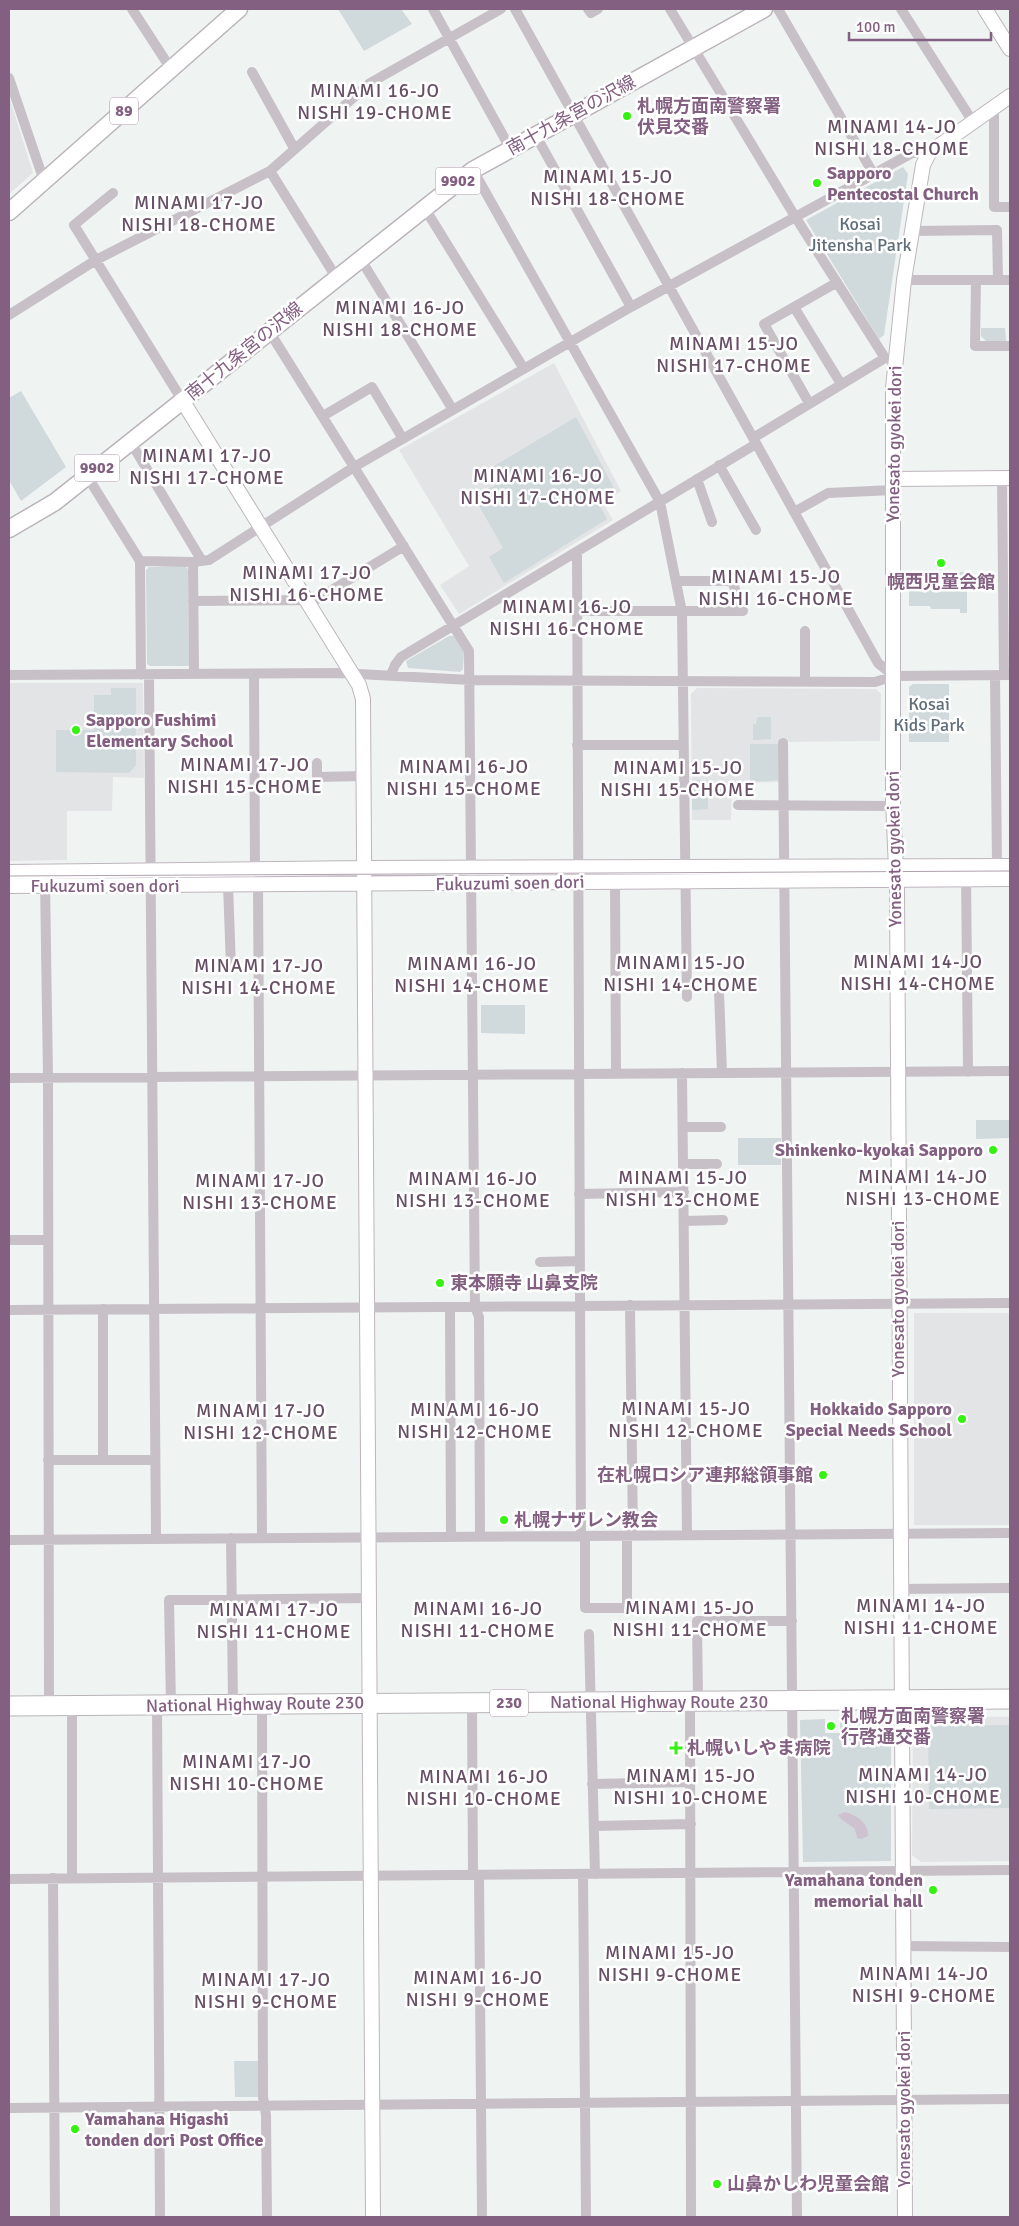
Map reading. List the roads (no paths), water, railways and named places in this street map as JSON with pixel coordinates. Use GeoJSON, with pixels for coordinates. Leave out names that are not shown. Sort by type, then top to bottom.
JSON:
{"type":"FeatureCollection","features":[{"type":"Feature","properties":{"kind":"highway","name":"National Highway Route 230"},"geometry":{"type":"LineString","coordinates":[[9,1706],[1010,1699]]}},
{"type":"Feature","properties":{"kind":"main road","name":"89"},"geometry":{"type":"LineString","coordinates":[[9,212],[239,9]]}},
{"type":"Feature","properties":{"kind":"main road","name":"南十九条宮の沢線"},"geometry":{"type":"LineString","coordinates":[[9,529],[55,502],[473,170],[764,9]]}},
{"type":"Feature","properties":{"kind":"street"},"geometry":{"type":"LineString","coordinates":[[132,9],[171,69]]}},
{"type":"Feature","properties":{"kind":"street"},"geometry":{"type":"LineString","coordinates":[[433,9],[448,40],[510,148]]}},
{"type":"Feature","properties":{"kind":"street"},"geometry":{"type":"LineString","coordinates":[[9,315],[96,260],[270,171],[370,83],[501,9]]}},
{"type":"Feature","properties":{"kind":"street"},"geometry":{"type":"LineString","coordinates":[[515,9],[878,663],[894,676]]}},
{"type":"Feature","properties":{"kind":"street"},"geometry":{"type":"LineString","coordinates":[[588,9],[591,13],[598,9]]}},
{"type":"Feature","properties":{"kind":"street"},"geometry":{"type":"LineString","coordinates":[[391,675],[401,657],[720,466],[809,403],[890,358],[836,283],[695,47],[670,9]]}},
{"type":"Feature","properties":{"kind":"street"},"geometry":{"type":"LineString","coordinates":[[778,9],[873,174]]}},
{"type":"Feature","properties":{"kind":"street"},"geometry":{"type":"LineString","coordinates":[[902,9],[973,122]]}},
{"type":"Feature","properties":{"kind":"street"},"geometry":{"type":"LineString","coordinates":[[985,9],[1010,49]]}},
{"type":"Feature","properties":{"kind":"street"},"geometry":{"type":"LineString","coordinates":[[252,72],[294,148]]}},
{"type":"Feature","properties":{"kind":"street"},"geometry":{"type":"LineString","coordinates":[[9,78],[44,181]]}},
{"type":"Feature","properties":{"kind":"street"},"geometry":{"type":"LineString","coordinates":[[140,561],[198,562],[209,560],[354,467],[668,286],[796,218],[912,153],[929,153],[1010,96]]}},
{"type":"Feature","properties":{"kind":"street"},"geometry":{"type":"LineString","coordinates":[[994,108],[994,207],[1010,207]]}},
{"type":"Feature","properties":{"kind":"street"},"geometry":{"type":"LineString","coordinates":[[535,134],[631,307]]}},
{"type":"Feature","properties":{"kind":"street","name":"Yonesato gyokei dori"},"geometry":{"type":"LineString","coordinates":[[905,2217],[893,484],[890,358],[923,165],[929,153]]}},
{"type":"Feature","properties":{"kind":"street"},"geometry":{"type":"LineString","coordinates":[[473,170],[660,502],[682,612],[687,997]]}},
{"type":"Feature","properties":{"kind":"street"},"geometry":{"type":"LineString","coordinates":[[270,171],[336,277]]}},
{"type":"Feature","properties":{"kind":"street"},"geometry":{"type":"LineString","coordinates":[[113,193],[74,225],[359,685],[363,699],[373,2217]]}},
{"type":"Feature","properties":{"kind":"street"},"geometry":{"type":"LineString","coordinates":[[424,208],[524,369]]}},
{"type":"Feature","properties":{"kind":"street"},"geometry":{"type":"LineString","coordinates":[[912,231],[997,230],[998,280]]}},
{"type":"Feature","properties":{"kind":"street"},"geometry":{"type":"LineString","coordinates":[[360,258],[453,410]]}},
{"type":"Feature","properties":{"kind":"street"},"geometry":{"type":"LineString","coordinates":[[904,280],[1010,280]]}},
{"type":"Feature","properties":{"kind":"street"},"geometry":{"type":"LineString","coordinates":[[976,280],[975,346],[1010,346]]}},
{"type":"Feature","properties":{"kind":"street"},"geometry":{"type":"LineString","coordinates":[[809,403],[764,324],[836,283]]}},
{"type":"Feature","properties":{"kind":"street"},"geometry":{"type":"LineString","coordinates":[[794,307],[841,384]]}},
{"type":"Feature","properties":{"kind":"street"},"geometry":{"type":"LineString","coordinates":[[269,331],[469,651],[475,1307],[479,1317],[480,1536]]}},
{"type":"Feature","properties":{"kind":"street"},"geometry":{"type":"LineString","coordinates":[[323,416],[372,387],[403,439]]}},
{"type":"Feature","properties":{"kind":"street"},"geometry":{"type":"LineString","coordinates":[[130,442],[198,562],[193,602],[194,674]]}},
{"type":"Feature","properties":{"kind":"street"},"geometry":{"type":"LineString","coordinates":[[720,466],[756,530]]}},
{"type":"Feature","properties":{"kind":"street"},"geometry":{"type":"LineString","coordinates":[[87,476],[140,561],[151,879],[156,1538]]}},
{"type":"Feature","properties":{"kind":"street"},"geometry":{"type":"LineString","coordinates":[[794,512],[828,493],[893,484],[1006,478],[1003,866]]}},
{"type":"Feature","properties":{"kind":"street"},"geometry":{"type":"LineString","coordinates":[[697,479],[712,522]]}},
{"type":"Feature","properties":{"kind":"street"},"geometry":{"type":"LineString","coordinates":[[193,602],[307,602],[404,546]]}},
{"type":"Feature","properties":{"kind":"street"},"geometry":{"type":"LineString","coordinates":[[576,552],[580,1306],[583,1536],[586,1608],[627,1608],[630,1535],[630,1305]]}},
{"type":"Feature","properties":{"kind":"street"},"geometry":{"type":"LineString","coordinates":[[577,611],[743,612],[732,581],[676,581]]}},
{"type":"Feature","properties":{"kind":"street"},"geometry":{"type":"LineString","coordinates":[[805,631],[805,681]]}},
{"type":"Feature","properties":{"kind":"street"},"geometry":{"type":"LineString","coordinates":[[9,675],[351,673],[470,680],[876,682],[894,676],[1003,675]]}},
{"type":"Feature","properties":{"kind":"street"},"geometry":{"type":"LineString","coordinates":[[254,674],[255,871]]}},
{"type":"Feature","properties":{"kind":"street"},"geometry":{"type":"LineString","coordinates":[[783,743],[783,874],[790,1305],[797,2217]]}},
{"type":"Feature","properties":{"kind":"street"},"geometry":{"type":"LineString","coordinates":[[577,745],[683,744]]}},
{"type":"Feature","properties":{"kind":"street"},"geometry":{"type":"LineString","coordinates":[[317,763],[317,776],[364,776]]}},
{"type":"Feature","properties":{"kind":"street"},"geometry":{"type":"LineString","coordinates":[[738,805],[894,806]]}},
{"type":"Feature","properties":{"kind":"street","name":"Fukuzumi soen dori"},"geometry":{"type":"LineString","coordinates":[[9,872],[45,879],[151,879],[255,871],[364,868],[471,868],[578,875],[684,875],[783,874],[895,866],[966,873],[1010,880]]}},
{"type":"Feature","properties":{"kind":"street","name":"Fukuzumi soen dori"},"geometry":{"type":"LineString","coordinates":[[783,874],[896,881],[966,873],[1003,866]]}},
{"type":"Feature","properties":{"kind":"street"},"geometry":{"type":"LineString","coordinates":[[966,873],[968,1072]]}},
{"type":"Feature","properties":{"kind":"street","name":"Fukuzumi soen dori"},"geometry":{"type":"LineString","coordinates":[[151,879],[228,885],[258,885],[471,883],[578,875],[615,882],[684,875]]}},
{"type":"Feature","properties":{"kind":"street"},"geometry":{"type":"LineString","coordinates":[[45,879],[48,1078],[49,1706]]}},
{"type":"Feature","properties":{"kind":"street","name":"Fukuzumi soen dori"},"geometry":{"type":"LineString","coordinates":[[9,886],[45,879]]}},
{"type":"Feature","properties":{"kind":"street"},"geometry":{"type":"LineString","coordinates":[[615,882],[616,1074]]}},
{"type":"Feature","properties":{"kind":"street"},"geometry":{"type":"LineString","coordinates":[[228,885],[231,967]]}},
{"type":"Feature","properties":{"kind":"street"},"geometry":{"type":"LineString","coordinates":[[258,885],[262,1538]]}},
{"type":"Feature","properties":{"kind":"street"},"geometry":{"type":"LineString","coordinates":[[719,991],[722,1073]]}},
{"type":"Feature","properties":{"kind":"street"},"geometry":{"type":"LineString","coordinates":[[9,1078],[1010,1072]]}},
{"type":"Feature","properties":{"kind":"street"},"geometry":{"type":"LineString","coordinates":[[682,1073],[687,1535]]}},
{"type":"Feature","properties":{"kind":"street"},"geometry":{"type":"LineString","coordinates":[[683,1127],[721,1127]]}},
{"type":"Feature","properties":{"kind":"street"},"geometry":{"type":"LineString","coordinates":[[683,1164],[717,1164]]}},
{"type":"Feature","properties":{"kind":"street"},"geometry":{"type":"LineString","coordinates":[[580,1194],[684,1192]]}},
{"type":"Feature","properties":{"kind":"street"},"geometry":{"type":"LineString","coordinates":[[684,1221],[723,1220]]}},
{"type":"Feature","properties":{"kind":"street"},"geometry":{"type":"LineString","coordinates":[[9,1240],[48,1240]]}},
{"type":"Feature","properties":{"kind":"street"},"geometry":{"type":"LineString","coordinates":[[540,1262],[580,1262]]}},
{"type":"Feature","properties":{"kind":"street"},"geometry":{"type":"LineString","coordinates":[[9,1310],[1010,1303]]}},
{"type":"Feature","properties":{"kind":"street"},"geometry":{"type":"LineString","coordinates":[[450,1307],[451,1537]]}},
{"type":"Feature","properties":{"kind":"street"},"geometry":{"type":"LineString","coordinates":[[102,1309],[103,1460]]}},
{"type":"Feature","properties":{"kind":"street"},"geometry":{"type":"LineString","coordinates":[[48,1460],[155,1460]]}},
{"type":"Feature","properties":{"kind":"street"},"geometry":{"type":"LineString","coordinates":[[9,1540],[1010,1533]]}},
{"type":"Feature","properties":{"kind":"street"},"geometry":{"type":"LineString","coordinates":[[231,1538],[233,1704]]}},
{"type":"Feature","properties":{"kind":"street"},"geometry":{"type":"LineString","coordinates":[[900,1589],[1010,1588]]}},
{"type":"Feature","properties":{"kind":"street"},"geometry":{"type":"LineString","coordinates":[[160,2217],[158,1878],[169,1600],[370,1598]]}},
{"type":"Feature","properties":{"kind":"street"},"geometry":{"type":"LineString","coordinates":[[692,2217],[691,1782],[697,1621],[792,1621]]}},
{"type":"Feature","properties":{"kind":"street"},"geometry":{"type":"LineString","coordinates":[[589,1634],[595,1874]]}},
{"type":"Feature","properties":{"kind":"street"},"geometry":{"type":"LineString","coordinates":[[472,1703],[482,2217]]}},
{"type":"Feature","properties":{"kind":"street"},"geometry":{"type":"LineString","coordinates":[[262,1704],[267,2217]]}},
{"type":"Feature","properties":{"kind":"street"},"geometry":{"type":"LineString","coordinates":[[72,1706],[72,1878]]}},
{"type":"Feature","properties":{"kind":"street"},"geometry":{"type":"LineString","coordinates":[[592,1784],[691,1782]]}},
{"type":"Feature","properties":{"kind":"street"},"geometry":{"type":"LineString","coordinates":[[594,1826],[691,1824]]}},
{"type":"Feature","properties":{"kind":"street"},"geometry":{"type":"LineString","coordinates":[[9,1879],[1010,1870]]}},
{"type":"Feature","properties":{"kind":"street"},"geometry":{"type":"LineString","coordinates":[[583,1874],[586,2217]]}},
{"type":"Feature","properties":{"kind":"street"},"geometry":{"type":"LineString","coordinates":[[53,1878],[55,2217]]}},
{"type":"Feature","properties":{"kind":"street"},"geometry":{"type":"LineString","coordinates":[[904,1946],[1010,1947]]}},
{"type":"Feature","properties":{"kind":"street"},"geometry":{"type":"LineString","coordinates":[[9,2108],[1010,2099]]}},
{"type":"Feature","properties":{"kind":"tram line"},"geometry":{"type":"LineString","coordinates":[[9,876],[1010,871]]}},
{"type":"Feature","properties":{"kind":"place","name":"札幌方面南警察署 伏見交番"},"geometry":{"type":"Point","coordinates":[627,116]}},
{"type":"Feature","properties":{"kind":"place","name":"Sapporo Pentecostal Church"},"geometry":{"type":"Point","coordinates":[817,183]}},
{"type":"Feature","properties":{"kind":"place","name":"幌西児童会館"},"geometry":{"type":"Point","coordinates":[941,563]}},
{"type":"Feature","properties":{"kind":"place","name":"Sapporo Fushimi Elementary School"},"geometry":{"type":"Point","coordinates":[76,730]}},
{"type":"Feature","properties":{"kind":"place","name":"Shinkenko-kyokai Sapporo"},"geometry":{"type":"Point","coordinates":[993,1150]}},
{"type":"Feature","properties":{"kind":"place","name":"東本願寺 山鼻支院"},"geometry":{"type":"Point","coordinates":[440,1283]}},
{"type":"Feature","properties":{"kind":"place","name":"Hokkaido Sapporo Special Needs School"},"geometry":{"type":"Point","coordinates":[962,1419]}},
{"type":"Feature","properties":{"kind":"place","name":"在札幌ロシア連邦総領事館"},"geometry":{"type":"Point","coordinates":[823,1475]}},
{"type":"Feature","properties":{"kind":"place","name":"札幌ナザレン教会"},"geometry":{"type":"Point","coordinates":[504,1520]}},
{"type":"Feature","properties":{"kind":"place","name":"札幌方面南警察署 行啓通交番"},"geometry":{"type":"Point","coordinates":[831,1726]}},
{"type":"Feature","properties":{"kind":"place","name":"札幌いしやま病院"},"geometry":{"type":"Point","coordinates":[676,1748]}},
{"type":"Feature","properties":{"kind":"place","name":"Yamahana tonden memorial hall"},"geometry":{"type":"Point","coordinates":[933,1890]}},
{"type":"Feature","properties":{"kind":"place","name":"Yamahana Higashi tonden dori Post Office"},"geometry":{"type":"Point","coordinates":[75,2129]}},
{"type":"Feature","properties":{"kind":"place","name":"山鼻かしわ児童会館"},"geometry":{"type":"Point","coordinates":[717,2184]}},
{"type":"Feature","properties":{"kind":"district","name":"MINAMI 16-JO NISHI 19-CHOME"},"geometry":{"type":"Point","coordinates":[375,102]}},
{"type":"Feature","properties":{"kind":"district","name":"MINAMI 14-JO NISHI 18-CHOME"},"geometry":{"type":"Point","coordinates":[892,138]}},
{"type":"Feature","properties":{"kind":"district","name":"MINAMI 15-JO NISHI 18-CHOME"},"geometry":{"type":"Point","coordinates":[608,188]}},
{"type":"Feature","properties":{"kind":"district","name":"MINAMI 17-JO NISHI 18-CHOME"},"geometry":{"type":"Point","coordinates":[199,214]}},
{"type":"Feature","properties":{"kind":"district","name":"MINAMI 16-JO NISHI 18-CHOME"},"geometry":{"type":"Point","coordinates":[400,319]}},
{"type":"Feature","properties":{"kind":"district","name":"MINAMI 15-JO NISHI 17-CHOME"},"geometry":{"type":"Point","coordinates":[734,355]}},
{"type":"Feature","properties":{"kind":"district","name":"MINAMI 17-JO NISHI 17-CHOME"},"geometry":{"type":"Point","coordinates":[207,467]}},
{"type":"Feature","properties":{"kind":"district","name":"MINAMI 16-JO NISHI 17-CHOME"},"geometry":{"type":"Point","coordinates":[538,487]}},
{"type":"Feature","properties":{"kind":"district","name":"MINAMI 17-JO NISHI 16-CHOME"},"geometry":{"type":"Point","coordinates":[307,584]}},
{"type":"Feature","properties":{"kind":"district","name":"MINAMI 15-JO NISHI 16-CHOME"},"geometry":{"type":"Point","coordinates":[776,588]}},
{"type":"Feature","properties":{"kind":"district","name":"MINAMI 16-JO NISHI 16-CHOME"},"geometry":{"type":"Point","coordinates":[567,618]}},
{"type":"Feature","properties":{"kind":"district","name":"MINAMI 17-JO NISHI 15-CHOME"},"geometry":{"type":"Point","coordinates":[245,776]}},
{"type":"Feature","properties":{"kind":"district","name":"MINAMI 16-JO NISHI 15-CHOME"},"geometry":{"type":"Point","coordinates":[464,778]}},
{"type":"Feature","properties":{"kind":"district","name":"MINAMI 15-JO NISHI 15-CHOME"},"geometry":{"type":"Point","coordinates":[678,779]}},
{"type":"Feature","properties":{"kind":"district","name":"MINAMI 14-JO NISHI 14-CHOME"},"geometry":{"type":"Point","coordinates":[918,973]}},
{"type":"Feature","properties":{"kind":"district","name":"MINAMI 15-JO NISHI 14-CHOME"},"geometry":{"type":"Point","coordinates":[681,974]}},
{"type":"Feature","properties":{"kind":"district","name":"MINAMI 16-JO NISHI 14-CHOME"},"geometry":{"type":"Point","coordinates":[472,975]}},
{"type":"Feature","properties":{"kind":"district","name":"MINAMI 17-JO NISHI 14-CHOME"},"geometry":{"type":"Point","coordinates":[259,977]}},
{"type":"Feature","properties":{"kind":"district","name":"MINAMI 14-JO NISHI 13-CHOME"},"geometry":{"type":"Point","coordinates":[923,1188]}},
{"type":"Feature","properties":{"kind":"district","name":"MINAMI 15-JO NISHI 13-CHOME"},"geometry":{"type":"Point","coordinates":[683,1189]}},
{"type":"Feature","properties":{"kind":"district","name":"MINAMI 16-JO NISHI 13-CHOME"},"geometry":{"type":"Point","coordinates":[473,1190]}},
{"type":"Feature","properties":{"kind":"district","name":"MINAMI 17-JO NISHI 13-CHOME"},"geometry":{"type":"Point","coordinates":[260,1192]}},
{"type":"Feature","properties":{"kind":"district","name":"MINAMI 15-JO NISHI 12-CHOME"},"geometry":{"type":"Point","coordinates":[686,1420]}},
{"type":"Feature","properties":{"kind":"district","name":"MINAMI 16-JO NISHI 12-CHOME"},"geometry":{"type":"Point","coordinates":[475,1421]}},
{"type":"Feature","properties":{"kind":"district","name":"MINAMI 17-JO NISHI 12-CHOME"},"geometry":{"type":"Point","coordinates":[261,1422]}},
{"type":"Feature","properties":{"kind":"district","name":"MINAMI 14-JO NISHI 11-CHOME"},"geometry":{"type":"Point","coordinates":[921,1617]}},
{"type":"Feature","properties":{"kind":"district","name":"MINAMI 15-JO NISHI 11-CHOME"},"geometry":{"type":"Point","coordinates":[690,1619]}},
{"type":"Feature","properties":{"kind":"district","name":"MINAMI 16-JO NISHI 11-CHOME"},"geometry":{"type":"Point","coordinates":[478,1620]}},
{"type":"Feature","properties":{"kind":"district","name":"MINAMI 17-JO NISHI 11-CHOME"},"geometry":{"type":"Point","coordinates":[274,1621]}},
{"type":"Feature","properties":{"kind":"district","name":"MINAMI 17-JO NISHI 10-CHOME"},"geometry":{"type":"Point","coordinates":[247,1773]}},
{"type":"Feature","properties":{"kind":"district","name":"MINAMI 14-JO NISHI 10-CHOME"},"geometry":{"type":"Point","coordinates":[923,1786]}},
{"type":"Feature","properties":{"kind":"district","name":"MINAMI 15-JO NISHI 10-CHOME"},"geometry":{"type":"Point","coordinates":[691,1787]}},
{"type":"Feature","properties":{"kind":"district","name":"MINAMI 16-JO NISHI 10-CHOME"},"geometry":{"type":"Point","coordinates":[484,1788]}},
{"type":"Feature","properties":{"kind":"district","name":"MINAMI 15-JO NISHI 9-CHOME"},"geometry":{"type":"Point","coordinates":[670,1964]}},
{"type":"Feature","properties":{"kind":"district","name":"MINAMI 14-JO NISHI 9-CHOME"},"geometry":{"type":"Point","coordinates":[924,1985]}},
{"type":"Feature","properties":{"kind":"district","name":"MINAMI 16-JO NISHI 9-CHOME"},"geometry":{"type":"Point","coordinates":[478,1989]}},
{"type":"Feature","properties":{"kind":"district","name":"MINAMI 17-JO NISHI 9-CHOME"},"geometry":{"type":"Point","coordinates":[266,1991]}},
{"type":"Feature","properties":{"kind":"park label","name":"Kosai Jitensha Park"},"geometry":{"type":"Point","coordinates":[860,234]}},
{"type":"Feature","properties":{"kind":"park label","name":"Kosai Kids Park"},"geometry":{"type":"Point","coordinates":[929,714]}}]}
